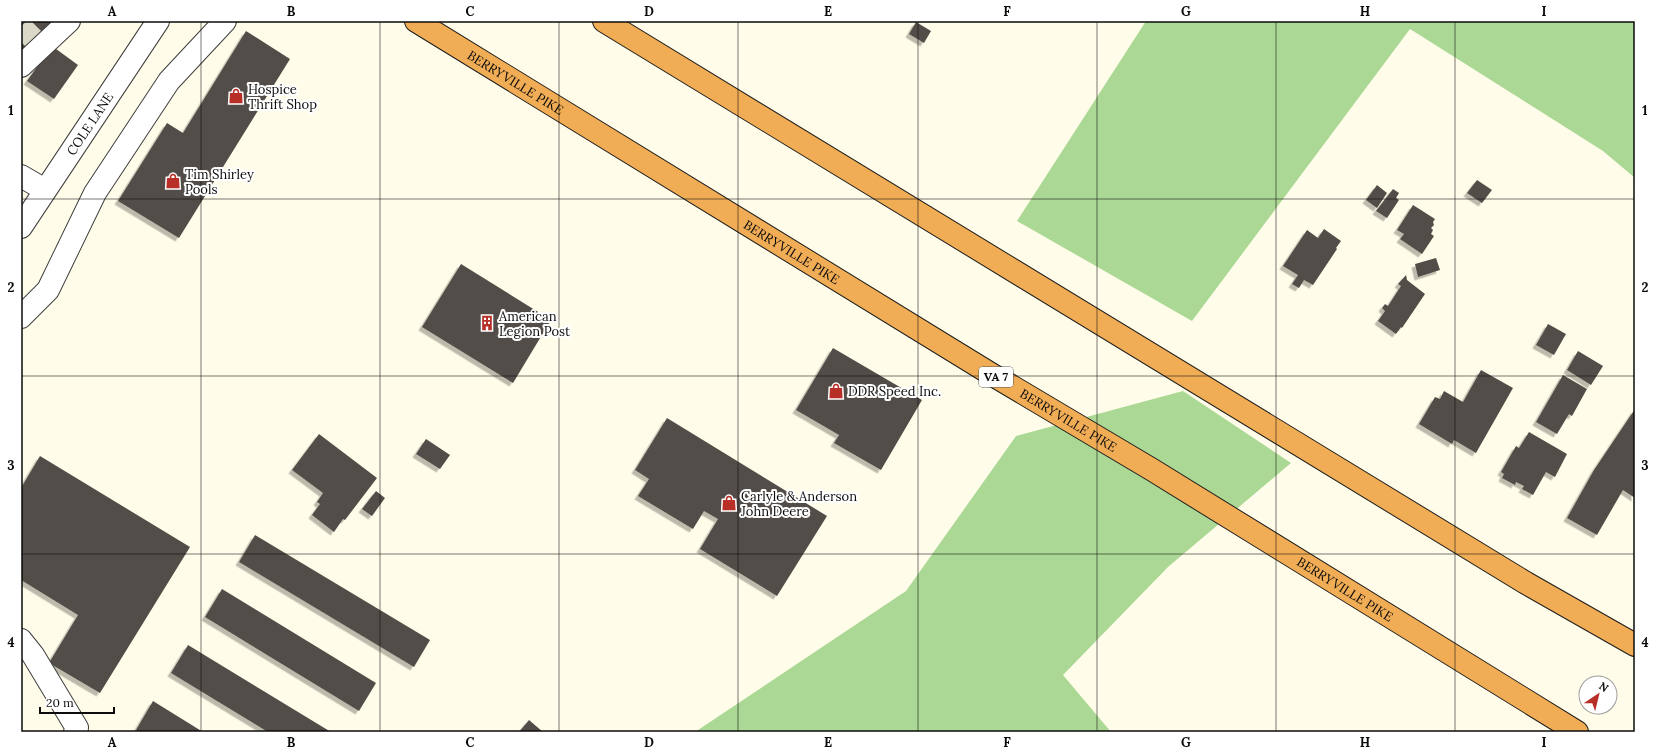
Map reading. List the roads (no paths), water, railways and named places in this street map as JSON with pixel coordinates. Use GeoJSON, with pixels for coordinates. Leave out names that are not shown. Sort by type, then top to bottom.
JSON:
{"type":"FeatureCollection","features":[{"type":"Feature","properties":{"kind":"highway","name":"BERRYVILLE PIKE"},"geometry":{"type":"LineString","coordinates":[[416,21],[984,370],[1158,473],[1576,732]]}},
{"type":"Feature","properties":{"kind":"highway"},"geometry":{"type":"LineString","coordinates":[[604,21],[1526,583],[1635,646]]}},
{"type":"Feature","properties":{"kind":"street"},"geometry":{"type":"LineString","coordinates":[[21,66],[69,21]]}},
{"type":"Feature","properties":{"kind":"street","name":"COLE LANE"},"geometry":{"type":"LineString","coordinates":[[21,227],[158,21]]}},
{"type":"Feature","properties":{"kind":"street"},"geometry":{"type":"LineString","coordinates":[[21,317],[48,290],[95,193],[169,81],[225,21]]}},
{"type":"Feature","properties":{"kind":"street"},"geometry":{"type":"LineString","coordinates":[[21,176],[45,190]]}},
{"type":"Feature","properties":{"kind":"street"},"geometry":{"type":"LineString","coordinates":[[21,640],[33,655],[76,728],[75,732]]}},
{"type":"Feature","properties":{"kind":"tunnel"},"geometry":{"type":"LineString","coordinates":[[21,42],[42,21]]}},
{"type":"Feature","properties":{"kind":"place","name":"Hospice Thrift Shop"},"geometry":{"type":"Point","coordinates":[236,96]}},
{"type":"Feature","properties":{"kind":"place","name":"Tim Shirley Pools"},"geometry":{"type":"Point","coordinates":[173,181]}},
{"type":"Feature","properties":{"kind":"place","name":"American Legion Post"},"geometry":{"type":"Point","coordinates":[487,323]}},
{"type":"Feature","properties":{"kind":"place","name":"DDR Speed Inc."},"geometry":{"type":"Point","coordinates":[836,391]}},
{"type":"Feature","properties":{"kind":"place","name":"Carlyle & Anderson John Deere"},"geometry":{"type":"Point","coordinates":[729,503]}}]}
